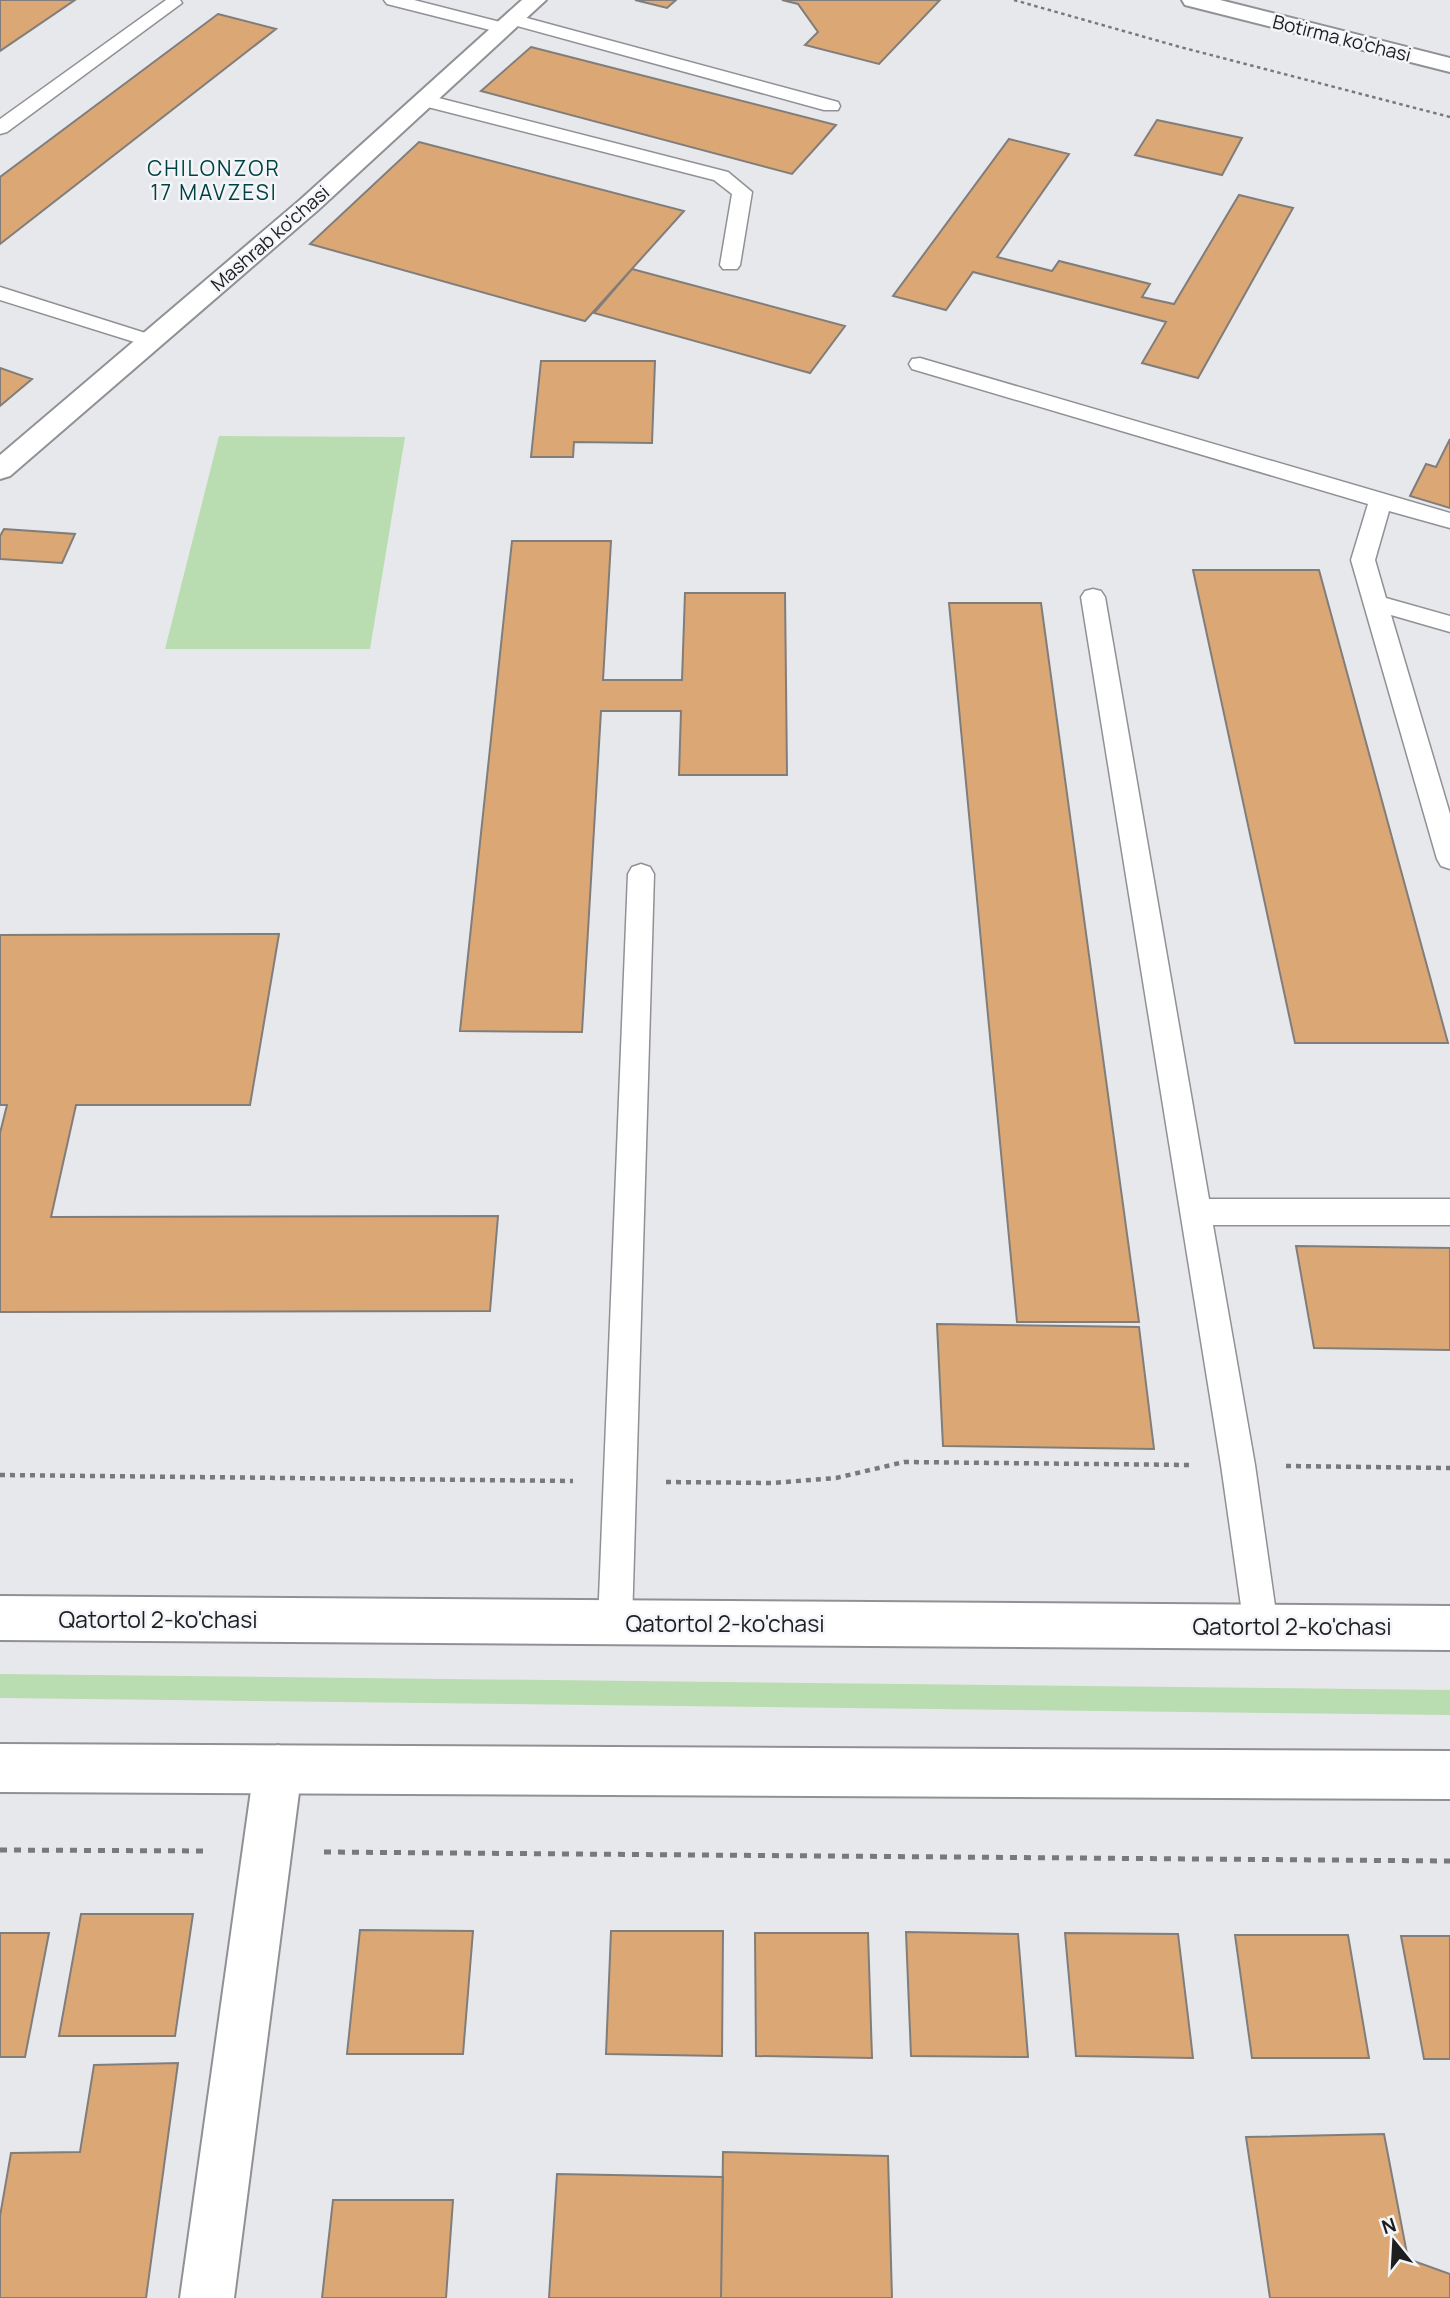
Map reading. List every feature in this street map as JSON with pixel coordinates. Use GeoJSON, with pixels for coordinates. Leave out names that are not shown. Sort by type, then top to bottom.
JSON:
{"type":"FeatureCollection","features":[{"type":"Feature","properties":{"kind":"main road","name":"Mashrab ko'chasi"},"geometry":{"type":"LineString","coordinates":[[0,470],[309,205],[535,0]]}},
{"type":"Feature","properties":{"kind":"main road","name":"Botirma ko'chasi"},"geometry":{"type":"LineString","coordinates":[[1193,0],[1450,65]]}},
{"type":"Feature","properties":{"kind":"main road","name":"Qatortol 2-ko'chasi"},"geometry":{"type":"LineString","coordinates":[[0,1618],[1450,1628]]}},
{"type":"Feature","properties":{"kind":"main road"},"geometry":{"type":"LineString","coordinates":[[0,1768],[1450,1775]]}},
{"type":"Feature","properties":{"kind":"main road"},"geometry":{"type":"LineString","coordinates":[[207,2298],[278,1769]]}},
{"type":"Feature","properties":{"kind":"lane"},"geometry":{"type":"LineString","coordinates":[[393,0],[507,23],[831,106]]}},
{"type":"Feature","properties":{"kind":"lane"},"geometry":{"type":"LineString","coordinates":[[0,128],[173,3]]}},
{"type":"Feature","properties":{"kind":"lane"},"geometry":{"type":"LineString","coordinates":[[423,100],[721,176],[742,192],[730,265]]}},
{"type":"Feature","properties":{"kind":"lane"},"geometry":{"type":"LineString","coordinates":[[3,297],[151,341]]}},
{"type":"Feature","properties":{"kind":"lane"},"geometry":{"type":"LineString","coordinates":[[920,364],[1450,521]]}},
{"type":"Feature","properties":{"kind":"lane"},"geometry":{"type":"LineString","coordinates":[[1381,500],[1363,560],[1450,859]]}},
{"type":"Feature","properties":{"kind":"lane"},"geometry":{"type":"LineString","coordinates":[[1093,597],[1238,1465],[1261,1627]]}},
{"type":"Feature","properties":{"kind":"lane"},"geometry":{"type":"LineString","coordinates":[[1376,603],[1450,624]]}},
{"type":"Feature","properties":{"kind":"lane"},"geometry":{"type":"LineString","coordinates":[[615,1623],[641,874]]}},
{"type":"Feature","properties":{"kind":"lane"},"geometry":{"type":"LineString","coordinates":[[1196,1212],[1450,1212]]}},
{"type":"Feature","properties":{"kind":"path"},"geometry":{"type":"LineString","coordinates":[[1014,0],[1143,37],[1450,117]]}},
{"type":"Feature","properties":{"kind":"path"},"geometry":{"type":"LineString","coordinates":[[1238,1465],[1450,1468]]}},
{"type":"Feature","properties":{"kind":"path"},"geometry":{"type":"LineString","coordinates":[[0,1850],[1450,1861]]}},
{"type":"Feature","properties":{"kind":"green space"},"geometry":{"type":"Polygon","coordinates":[[[219,436],[405,437],[370,649],[165,649],[219,436]]]}},
{"type":"Feature","properties":{"kind":"green space"},"geometry":{"type":"Polygon","coordinates":[[[0,1674],[1450,1690],[1450,1715],[0,1698],[0,1674]]]}},
{"type":"Feature","properties":{"kind":"building"},"geometry":{"type":"Polygon","coordinates":[[[0,0],[75,0],[0,51],[0,0]]]}},
{"type":"Feature","properties":{"kind":"building"},"geometry":{"type":"Polygon","coordinates":[[[635,0],[676,0],[667,8],[635,0]]]}},
{"type":"Feature","properties":{"kind":"building"},"geometry":{"type":"Polygon","coordinates":[[[782,0],[940,0],[879,64],[805,45],[818,32],[798,4],[782,0]]]}},
{"type":"Feature","properties":{"kind":"building"},"geometry":{"type":"Polygon","coordinates":[[[218,14],[276,29],[0,244],[0,177],[218,14]]]}},
{"type":"Feature","properties":{"kind":"building"},"geometry":{"type":"Polygon","coordinates":[[[531,47],[836,125],[792,174],[481,91],[531,47]]]}},
{"type":"Feature","properties":{"kind":"building"},"geometry":{"type":"Polygon","coordinates":[[[1157,120],[1242,138],[1222,175],[1135,155],[1157,120]]]}},
{"type":"Feature","properties":{"kind":"building"},"geometry":{"type":"Polygon","coordinates":[[[1009,139],[1069,154],[997,257],[1052,271],[1059,261],[1150,284],[1142,297],[1174,304],[1239,195],[1293,208],[1198,378],[1142,363],[1166,322],[973,272],[946,310],[893,296],[1009,139]]]}},
{"type":"Feature","properties":{"kind":"building"},"geometry":{"type":"Polygon","coordinates":[[[419,142],[684,211],[585,321],[310,244],[419,142]]]}},
{"type":"Feature","properties":{"kind":"building"},"geometry":{"type":"Polygon","coordinates":[[[632,269],[845,326],[810,373],[594,313],[632,269]]]}},
{"type":"Feature","properties":{"kind":"building"},"geometry":{"type":"Polygon","coordinates":[[[541,361],[655,361],[652,443],[574,442],[573,457],[531,457],[541,361]]]}},
{"type":"Feature","properties":{"kind":"building"},"geometry":{"type":"Polygon","coordinates":[[[0,368],[32,379],[0,406],[0,368]]]}},
{"type":"Feature","properties":{"kind":"building"},"geometry":{"type":"Polygon","coordinates":[[[1450,439],[1450,508],[1410,496],[1426,464],[1436,467],[1450,439]]]}},
{"type":"Feature","properties":{"kind":"building"},"geometry":{"type":"Polygon","coordinates":[[[4,529],[75,534],[62,563],[0,559],[0,536],[4,529]]]}},
{"type":"Feature","properties":{"kind":"building"},"geometry":{"type":"Polygon","coordinates":[[[512,541],[611,541],[603,680],[682,680],[685,593],[785,593],[787,775],[679,775],[681,711],[601,711],[582,1032],[460,1031],[512,541]]]}},
{"type":"Feature","properties":{"kind":"building"},"geometry":{"type":"Polygon","coordinates":[[[1193,570],[1319,570],[1448,1043],[1295,1043],[1193,570]]]}},
{"type":"Feature","properties":{"kind":"building"},"geometry":{"type":"Polygon","coordinates":[[[949,603],[1041,603],[1139,1322],[1017,1322],[949,603]]]}},
{"type":"Feature","properties":{"kind":"building"},"geometry":{"type":"Polygon","coordinates":[[[279,934],[250,1105],[76,1105],[51,1217],[498,1216],[490,1311],[0,1312],[0,1133],[7,1105],[0,1105],[0,935],[279,934]]]}},
{"type":"Feature","properties":{"kind":"building"},"geometry":{"type":"Polygon","coordinates":[[[1296,1246],[1450,1248],[1450,1350],[1314,1348],[1296,1246]]]}},
{"type":"Feature","properties":{"kind":"building"},"geometry":{"type":"Polygon","coordinates":[[[937,1324],[1139,1327],[1154,1449],[943,1446],[937,1324]]]}},
{"type":"Feature","properties":{"kind":"building"},"geometry":{"type":"Polygon","coordinates":[[[81,1914],[193,1914],[175,2036],[59,2036],[81,1914]]]}},
{"type":"Feature","properties":{"kind":"building"},"geometry":{"type":"Polygon","coordinates":[[[360,1930],[473,1931],[463,2054],[347,2054],[360,1930]]]}},
{"type":"Feature","properties":{"kind":"building"},"geometry":{"type":"Polygon","coordinates":[[[611,1931],[723,1931],[722,2056],[606,2054],[611,1931]]]}},
{"type":"Feature","properties":{"kind":"building"},"geometry":{"type":"Polygon","coordinates":[[[906,1932],[1018,1934],[1028,2057],[911,2056],[906,1932]]]}},
{"type":"Feature","properties":{"kind":"building"},"geometry":{"type":"Polygon","coordinates":[[[0,1933],[49,1933],[25,2057],[0,2057],[0,1933]]]}},
{"type":"Feature","properties":{"kind":"building"},"geometry":{"type":"Polygon","coordinates":[[[755,1933],[868,1933],[872,2058],[756,2056],[755,1933]]]}},
{"type":"Feature","properties":{"kind":"building"},"geometry":{"type":"Polygon","coordinates":[[[1065,1933],[1178,1934],[1193,2058],[1076,2056],[1065,1933]]]}},
{"type":"Feature","properties":{"kind":"building"},"geometry":{"type":"Polygon","coordinates":[[[1235,1935],[1348,1935],[1369,2058],[1252,2058],[1235,1935]]]}},
{"type":"Feature","properties":{"kind":"building"},"geometry":{"type":"Polygon","coordinates":[[[1401,1936],[1450,1936],[1450,2059],[1424,2059],[1401,1936]]]}},
{"type":"Feature","properties":{"kind":"building"},"geometry":{"type":"Polygon","coordinates":[[[178,2063],[146,2298],[0,2298],[0,2216],[11,2153],[80,2152],[94,2065],[178,2063]]]}},
{"type":"Feature","properties":{"kind":"building"},"geometry":{"type":"Polygon","coordinates":[[[1384,2134],[1408,2259],[1450,2274],[1450,2298],[1270,2298],[1246,2137],[1384,2134]]]}},
{"type":"Feature","properties":{"kind":"building"},"geometry":{"type":"Polygon","coordinates":[[[723,2152],[888,2156],[892,2298],[721,2298],[723,2152]]]}},
{"type":"Feature","properties":{"kind":"building"},"geometry":{"type":"Polygon","coordinates":[[[557,2174],[723,2177],[721,2298],[549,2298],[557,2174]]]}},
{"type":"Feature","properties":{"kind":"building"},"geometry":{"type":"Polygon","coordinates":[[[333,2200],[453,2200],[446,2298],[322,2298],[333,2200]]]}},
{"type":"Feature","properties":{"kind":"district","name":"CHILONZOR 17 MAVZESI"},"geometry":{"type":"Point","coordinates":[214,181]}}]}
